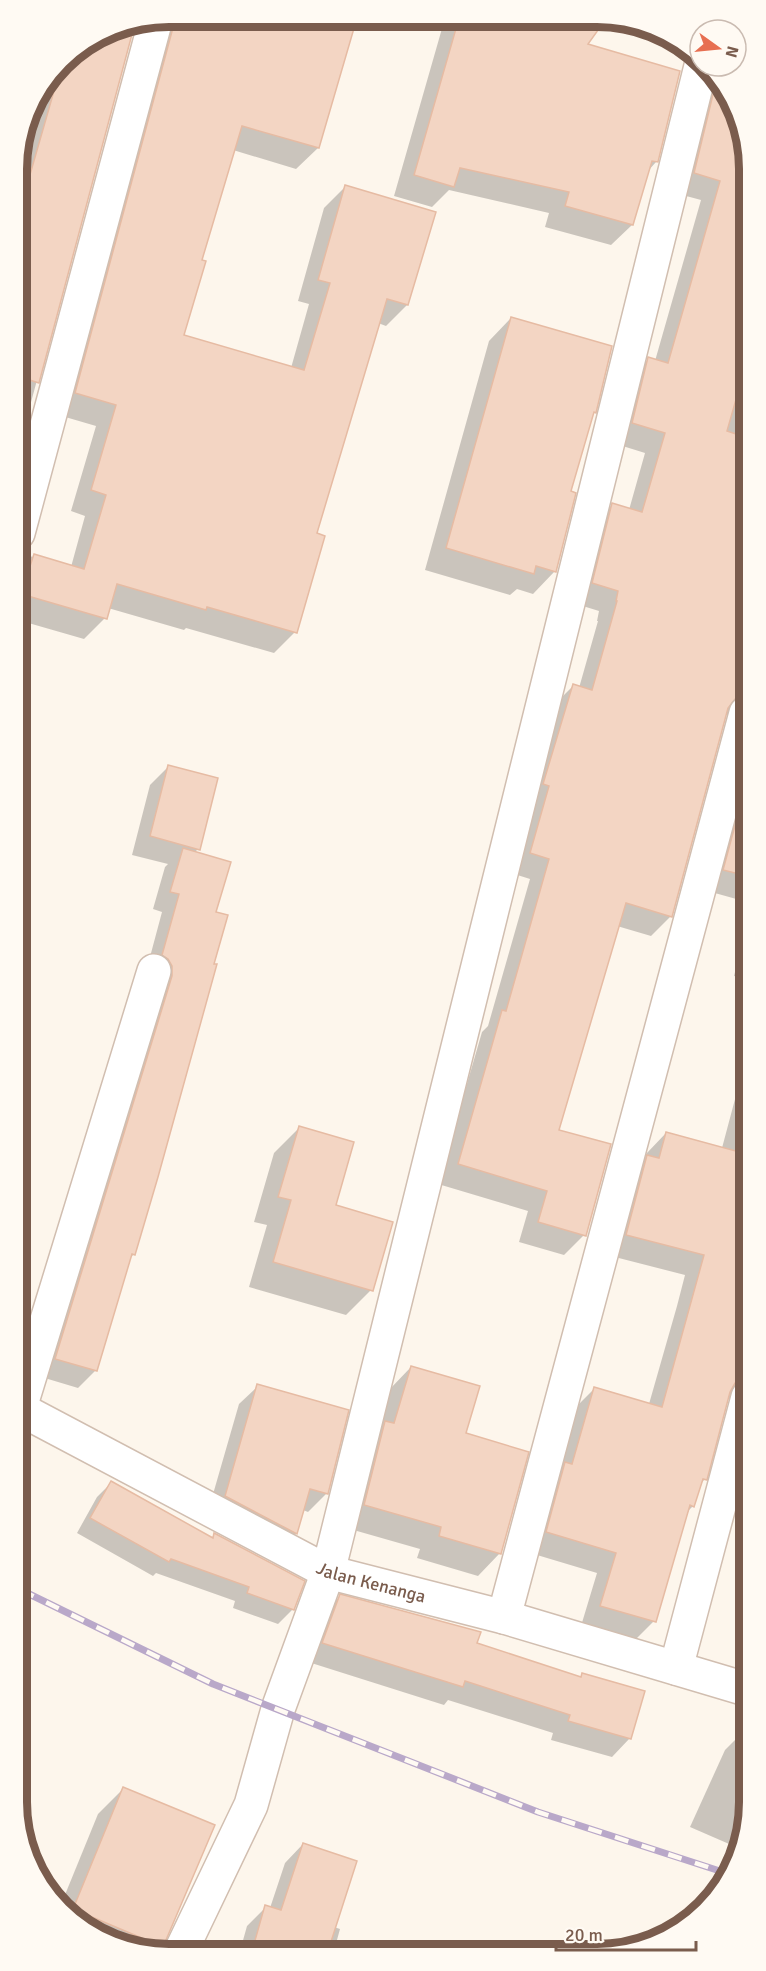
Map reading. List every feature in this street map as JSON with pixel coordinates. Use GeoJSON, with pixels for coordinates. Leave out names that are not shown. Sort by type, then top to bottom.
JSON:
{"type":"FeatureCollection","features":[{"type":"Feature","properties":{"kind":"street"},"geometry":{"type":"LineString","coordinates":[[27,499],[154,28]]}},
{"type":"Feature","properties":{"kind":"street"},"geometry":{"type":"LineString","coordinates":[[185,1944],[251,1805],[278,1709],[328,1572],[698,78]]}},
{"type":"Feature","properties":{"kind":"street"},"geometry":{"type":"LineString","coordinates":[[504,1617],[739,739]]}},
{"type":"Feature","properties":{"kind":"street"},"geometry":{"type":"LineString","coordinates":[[27,1385],[154,970]]}},
{"type":"Feature","properties":{"kind":"street","name":"Jalan Kenanga"},"geometry":{"type":"LineString","coordinates":[[27,1412],[328,1572],[504,1617],[739,1687]]}},
{"type":"Feature","properties":{"kind":"street"},"geometry":{"type":"LineString","coordinates":[[676,1668],[739,1431]]}},
{"type":"Feature","properties":{"kind":"building"},"geometry":{"type":"Polygon","coordinates":[[[173,27],[354,27],[319,148],[242,126],[202,260],[206,261],[184,335],[304,370],[330,283],[318,280],[345,185],[436,212],[408,305],[387,299],[317,533],[325,536],[297,633],[117,584],[107,619],[27,596],[27,576],[34,554],[84,569],[106,495],[91,490],[116,405],[75,393],[173,27]]]}},
{"type":"Feature","properties":{"kind":"building"},"geometry":{"type":"Polygon","coordinates":[[[456,27],[600,27],[588,44],[680,71],[658,162],[652,161],[633,225],[565,206],[569,192],[460,168],[454,187],[414,175],[456,27]]]}},
{"type":"Feature","properties":{"kind":"building"},"geometry":{"type":"Polygon","coordinates":[[[132,33],[39,383],[27,379],[27,185],[56,83],[90,51],[115,38],[132,33]]]}},
{"type":"Feature","properties":{"kind":"building"},"geometry":{"type":"Polygon","coordinates":[[[714,89],[728,115],[734,133],[739,169],[739,389],[727,431],[739,435],[739,688],[736,698],[728,708],[672,917],[626,903],[559,1130],[611,1144],[586,1236],[538,1222],[547,1191],[458,1164],[502,1010],[506,1011],[549,859],[530,853],[549,786],[543,784],[573,684],[592,690],[617,601],[618,591],[592,583],[612,503],[642,512],[665,433],[632,423],[648,357],[668,363],[720,181],[694,173],[714,89]]]}},
{"type":"Feature","properties":{"kind":"building"},"geometry":{"type":"Polygon","coordinates":[[[511,317],[612,346],[596,413],[594,412],[571,491],[576,493],[556,572],[536,566],[534,574],[446,548],[511,317]]]}},
{"type":"Feature","properties":{"kind":"building"},"geometry":{"type":"Polygon","coordinates":[[[168,765],[218,778],[200,850],[150,836],[168,765]]]}},
{"type":"Feature","properties":{"kind":"building"},"geometry":{"type":"Polygon","coordinates":[[[739,811],[739,874],[723,870],[739,811]]]}},
{"type":"Feature","properties":{"kind":"building"},"geometry":{"type":"Polygon","coordinates":[[[183,848],[231,862],[216,912],[228,915],[214,964],[217,964],[158,1177],[97,1371],[55,1359],[172,976],[172,966],[162,955],[179,894],[170,892],[183,848]]]}},
{"type":"Feature","properties":{"kind":"building"},"geometry":{"type":"Polygon","coordinates":[[[299,1126],[354,1142],[336,1205],[393,1222],[373,1291],[273,1262],[291,1200],[278,1197],[299,1126]]]}},
{"type":"Feature","properties":{"kind":"building"},"geometry":{"type":"Polygon","coordinates":[[[666,1132],[739,1152],[739,1381],[735,1383],[730,1392],[707,1480],[703,1479],[694,1507],[690,1505],[656,1622],[600,1606],[616,1553],[546,1532],[565,1462],[572,1464],[594,1387],[662,1407],[704,1255],[626,1235],[647,1155],[659,1158],[666,1132]]]}},
{"type":"Feature","properties":{"kind":"building"},"geometry":{"type":"Polygon","coordinates":[[[411,1366],[480,1386],[466,1433],[529,1452],[501,1554],[439,1536],[441,1527],[364,1505],[385,1421],[394,1423],[411,1366]]]}},
{"type":"Feature","properties":{"kind":"building"},"geometry":{"type":"Polygon","coordinates":[[[257,1384],[349,1410],[328,1494],[310,1489],[297,1534],[225,1496],[257,1384]]]}},
{"type":"Feature","properties":{"kind":"building"},"geometry":{"type":"Polygon","coordinates":[[[111,1481],[213,1538],[214,1533],[305,1581],[294,1610],[247,1593],[249,1587],[171,1559],[169,1562],[90,1518],[111,1481]]]}},
{"type":"Feature","properties":{"kind":"building"},"geometry":{"type":"Polygon","coordinates":[[[340,1594],[481,1632],[477,1643],[581,1677],[582,1673],[645,1691],[631,1739],[568,1721],[570,1715],[465,1681],[463,1687],[322,1643],[340,1594]]]}},
{"type":"Feature","properties":{"kind":"building"},"geometry":{"type":"Polygon","coordinates":[[[123,1787],[215,1825],[164,1944],[153,1943],[79,1912],[74,1907],[123,1787]]]}},
{"type":"Feature","properties":{"kind":"building"},"geometry":{"type":"Polygon","coordinates":[[[303,1843],[357,1861],[330,1944],[254,1944],[265,1905],[281,1910],[303,1843]]]}},
{"type":"Feature","properties":{"kind":"railway"},"geometry":{"type":"LineString","coordinates":[[27,1593],[213,1684],[538,1812],[721,1871]]}}]}
